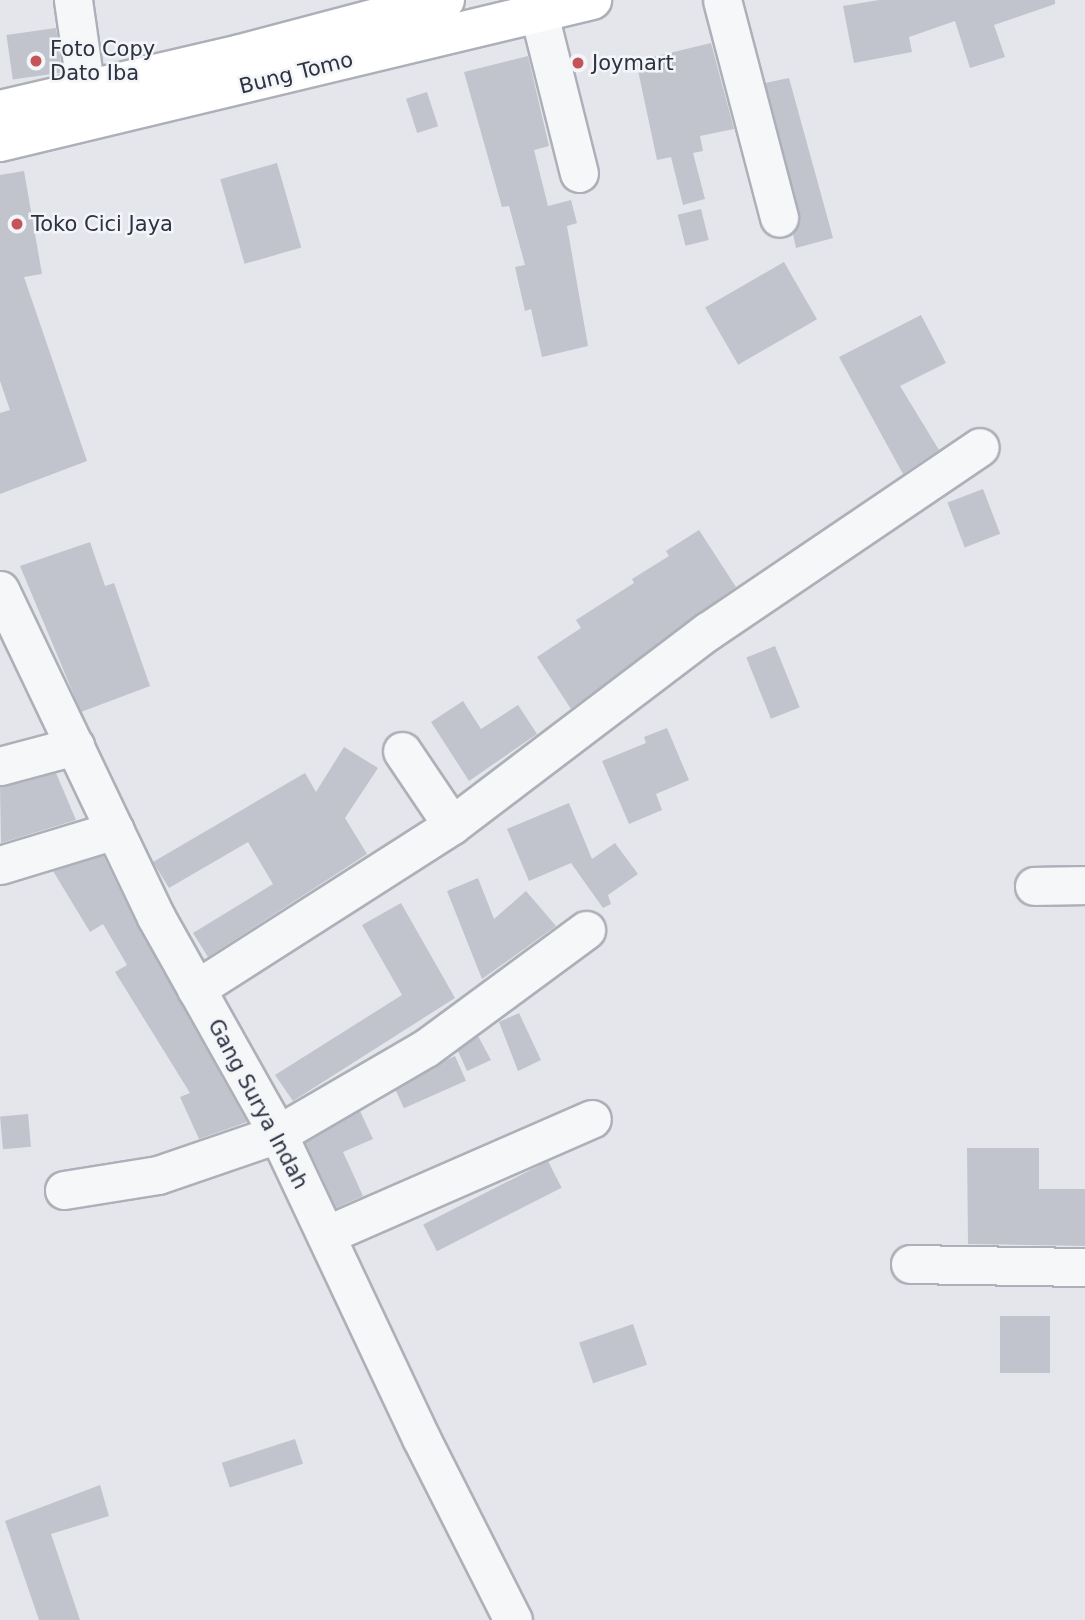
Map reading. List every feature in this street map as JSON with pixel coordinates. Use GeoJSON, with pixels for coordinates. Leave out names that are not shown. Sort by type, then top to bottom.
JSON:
{"type":"FeatureCollection","features":[{"type":"Feature","properties":{"kind":"main road","name":"Bung Tomo"},"geometry":{"type":"LineString","coordinates":[[244,70],[445,0]]}},
{"type":"Feature","properties":{"kind":"main road","name":"Bung Tomo"},"geometry":{"type":"LineString","coordinates":[[0,110],[86,105],[244,70],[592,0]]}},
{"type":"Feature","properties":{"kind":"main road","name":"Bung Tomo"},"geometry":{"type":"LineString","coordinates":[[0,142],[86,105]]}},
{"type":"Feature","properties":{"kind":"street"},"geometry":{"type":"LineString","coordinates":[[73,0],[86,105]]}},
{"type":"Feature","properties":{"kind":"street"},"geometry":{"type":"LineString","coordinates":[[722,0],[779,218]]}},
{"type":"Feature","properties":{"kind":"street"},"geometry":{"type":"LineString","coordinates":[[538,10],[579,173]]}},
{"type":"Feature","properties":{"kind":"street"},"geometry":{"type":"LineString","coordinates":[[196,989],[452,825],[522,776],[708,631],[980,447]]}},
{"type":"Feature","properties":{"kind":"street","name":"Gang Surya Indah"},"geometry":{"type":"LineString","coordinates":[[0,590],[115,830],[196,989],[278,1134],[513,1620]]}},
{"type":"Feature","properties":{"kind":"street"},"geometry":{"type":"LineString","coordinates":[[0,766],[75,746]]}},
{"type":"Feature","properties":{"kind":"street"},"geometry":{"type":"LineString","coordinates":[[402,751],[452,825]]}},
{"type":"Feature","properties":{"kind":"street"},"geometry":{"type":"LineString","coordinates":[[0,865],[115,830]]}},
{"type":"Feature","properties":{"kind":"street"},"geometry":{"type":"LineString","coordinates":[[1034,886],[1085,885]]}},
{"type":"Feature","properties":{"kind":"street"},"geometry":{"type":"LineString","coordinates":[[64,1190],[158,1175],[278,1134],[426,1048],[586,930]]}},
{"type":"Feature","properties":{"kind":"street"},"geometry":{"type":"LineString","coordinates":[[326,1235],[592,1119]]}},
{"type":"Feature","properties":{"kind":"street"},"geometry":{"type":"LineString","coordinates":[[910,1264],[1085,1267]]}},
{"type":"Feature","properties":{"kind":"building"},"geometry":{"type":"Polygon","coordinates":[[[879,0],[1055,0],[1055,4],[994,25],[1005,57],[970,68],[955,21],[909,37],[912,52],[854,63],[843,6],[879,0]]]}},
{"type":"Feature","properties":{"kind":"building","name":"Foto Copy Dato Iba"},"geometry":{"type":"Polygon","coordinates":[[[56,28],[62,73],[13,80],[6,35],[56,28]]]}},
{"type":"Feature","properties":{"kind":"building"},"geometry":{"type":"Polygon","coordinates":[[[711,43],[734,129],[700,136],[703,151],[693,153],[705,199],[683,205],[671,157],[657,160],[636,61],[711,43]]]}},
{"type":"Feature","properties":{"kind":"building"},"geometry":{"type":"Polygon","coordinates":[[[528,56],[549,146],[534,150],[548,206],[571,200],[577,223],[567,226],[588,346],[542,357],[531,309],[525,311],[515,267],[525,265],[509,206],[502,207],[464,72],[528,56]]]}},
{"type":"Feature","properties":{"kind":"building"},"geometry":{"type":"Polygon","coordinates":[[[789,78],[833,238],[796,248],[793,234],[799,213],[765,83],[789,78]]]}},
{"type":"Feature","properties":{"kind":"building"},"geometry":{"type":"Polygon","coordinates":[[[427,92],[438,126],[417,133],[406,99],[427,92]]]}},
{"type":"Feature","properties":{"kind":"building"},"geometry":{"type":"Polygon","coordinates":[[[277,163],[301,248],[245,264],[220,179],[277,163]]]}},
{"type":"Feature","properties":{"kind":"building"},"geometry":{"type":"Polygon","coordinates":[[[24,171],[42,274],[24,277],[87,461],[0,494],[0,413],[10,410],[0,381],[0,175],[24,171]]]}},
{"type":"Feature","properties":{"kind":"building"},"geometry":{"type":"Polygon","coordinates":[[[701,209],[709,240],[685,246],[678,215],[701,209]]]}},
{"type":"Feature","properties":{"kind":"building"},"geometry":{"type":"Polygon","coordinates":[[[784,262],[817,319],[738,365],[705,308],[784,262]]]}},
{"type":"Feature","properties":{"kind":"building"},"geometry":{"type":"Polygon","coordinates":[[[921,315],[946,363],[900,386],[939,450],[903,474],[839,357],[921,315]]]}},
{"type":"Feature","properties":{"kind":"building"},"geometry":{"type":"Polygon","coordinates":[[[983,489],[1000,534],[965,547],[948,503],[983,489]]]}},
{"type":"Feature","properties":{"kind":"building"},"geometry":{"type":"Polygon","coordinates":[[[699,530],[736,587],[571,709],[537,657],[581,628],[576,620],[634,583],[632,579],[669,556],[666,551],[699,530]]]}},
{"type":"Feature","properties":{"kind":"building"},"geometry":{"type":"Polygon","coordinates":[[[90,542],[105,586],[114,583],[150,686],[81,712],[20,566],[90,542]]]}},
{"type":"Feature","properties":{"kind":"building"},"geometry":{"type":"Polygon","coordinates":[[[775,646],[800,707],[771,719],[746,658],[775,646]]]}},
{"type":"Feature","properties":{"kind":"building"},"geometry":{"type":"Polygon","coordinates":[[[463,701],[481,729],[518,705],[537,734],[469,781],[431,722],[463,701]]]}},
{"type":"Feature","properties":{"kind":"building"},"geometry":{"type":"Polygon","coordinates":[[[667,728],[689,780],[656,794],[662,810],[629,824],[602,761],[646,743],[644,737],[667,728]]]}},
{"type":"Feature","properties":{"kind":"building"},"geometry":{"type":"Polygon","coordinates":[[[344,747],[378,768],[345,818],[367,854],[208,957],[193,933],[273,884],[248,842],[169,888],[153,862],[305,773],[316,792],[344,747]]]}},
{"type":"Feature","properties":{"kind":"building"},"geometry":{"type":"Polygon","coordinates":[[[56,773],[76,820],[1,843],[0,786],[56,773]]]}},
{"type":"Feature","properties":{"kind":"building"},"geometry":{"type":"Polygon","coordinates":[[[569,803],[592,859],[615,843],[638,874],[608,895],[611,904],[603,908],[571,863],[529,881],[507,829],[569,803]]]}},
{"type":"Feature","properties":{"kind":"building"},"geometry":{"type":"Polygon","coordinates":[[[103,855],[138,927],[247,1122],[199,1139],[180,1097],[190,1093],[115,972],[127,965],[103,924],[90,932],[53,871],[103,855]]]}},
{"type":"Feature","properties":{"kind":"building"},"geometry":{"type":"Polygon","coordinates":[[[478,878],[494,919],[526,891],[556,926],[482,979],[447,891],[478,878]]]}},
{"type":"Feature","properties":{"kind":"building"},"geometry":{"type":"Polygon","coordinates":[[[401,903],[455,998],[293,1101],[275,1075],[402,995],[362,925],[401,903]]]}},
{"type":"Feature","properties":{"kind":"building"},"geometry":{"type":"Polygon","coordinates":[[[519,1013],[541,1060],[518,1071],[499,1022],[519,1013]]]}},
{"type":"Feature","properties":{"kind":"building"},"geometry":{"type":"Polygon","coordinates":[[[478,1036],[491,1060],[467,1071],[458,1051],[478,1036]]]}},
{"type":"Feature","properties":{"kind":"building"},"geometry":{"type":"Polygon","coordinates":[[[455,1056],[466,1081],[404,1108],[393,1084],[455,1056]]]}},
{"type":"Feature","properties":{"kind":"building"},"geometry":{"type":"Polygon","coordinates":[[[360,1111],[373,1139],[343,1152],[363,1196],[336,1208],[305,1142],[360,1111]]]}},
{"type":"Feature","properties":{"kind":"building"},"geometry":{"type":"Polygon","coordinates":[[[28,1114],[31,1147],[3,1149],[0,1116],[28,1114]]]}},
{"type":"Feature","properties":{"kind":"building"},"geometry":{"type":"Polygon","coordinates":[[[967,1148],[1039,1148],[1039,1189],[1085,1189],[1085,1246],[968,1244],[967,1148]]]}},
{"type":"Feature","properties":{"kind":"building"},"geometry":{"type":"Polygon","coordinates":[[[548,1161],[562,1188],[437,1251],[423,1225],[548,1161]]]}},
{"type":"Feature","properties":{"kind":"building"},"geometry":{"type":"Polygon","coordinates":[[[1000,1316],[1050,1316],[1050,1373],[1000,1373],[1000,1316]]]}},
{"type":"Feature","properties":{"kind":"building"},"geometry":{"type":"Polygon","coordinates":[[[633,1324],[647,1365],[593,1383],[579,1343],[633,1324]]]}},
{"type":"Feature","properties":{"kind":"building"},"geometry":{"type":"Polygon","coordinates":[[[295,1439],[303,1464],[230,1488],[222,1463],[295,1439]]]}},
{"type":"Feature","properties":{"kind":"building"},"geometry":{"type":"Polygon","coordinates":[[[100,1485],[109,1516],[51,1534],[80,1620],[39,1620],[5,1521],[100,1485]]]}},
{"type":"Feature","properties":{"kind":"place","name":"Foto Copy Dato Iba"},"geometry":{"type":"Point","coordinates":[36,61]}},
{"type":"Feature","properties":{"kind":"place","name":"Joymart"},"geometry":{"type":"Point","coordinates":[578,63]}},
{"type":"Feature","properties":{"kind":"place","name":"Toko Cici Jaya"},"geometry":{"type":"Point","coordinates":[17,224]}}]}
